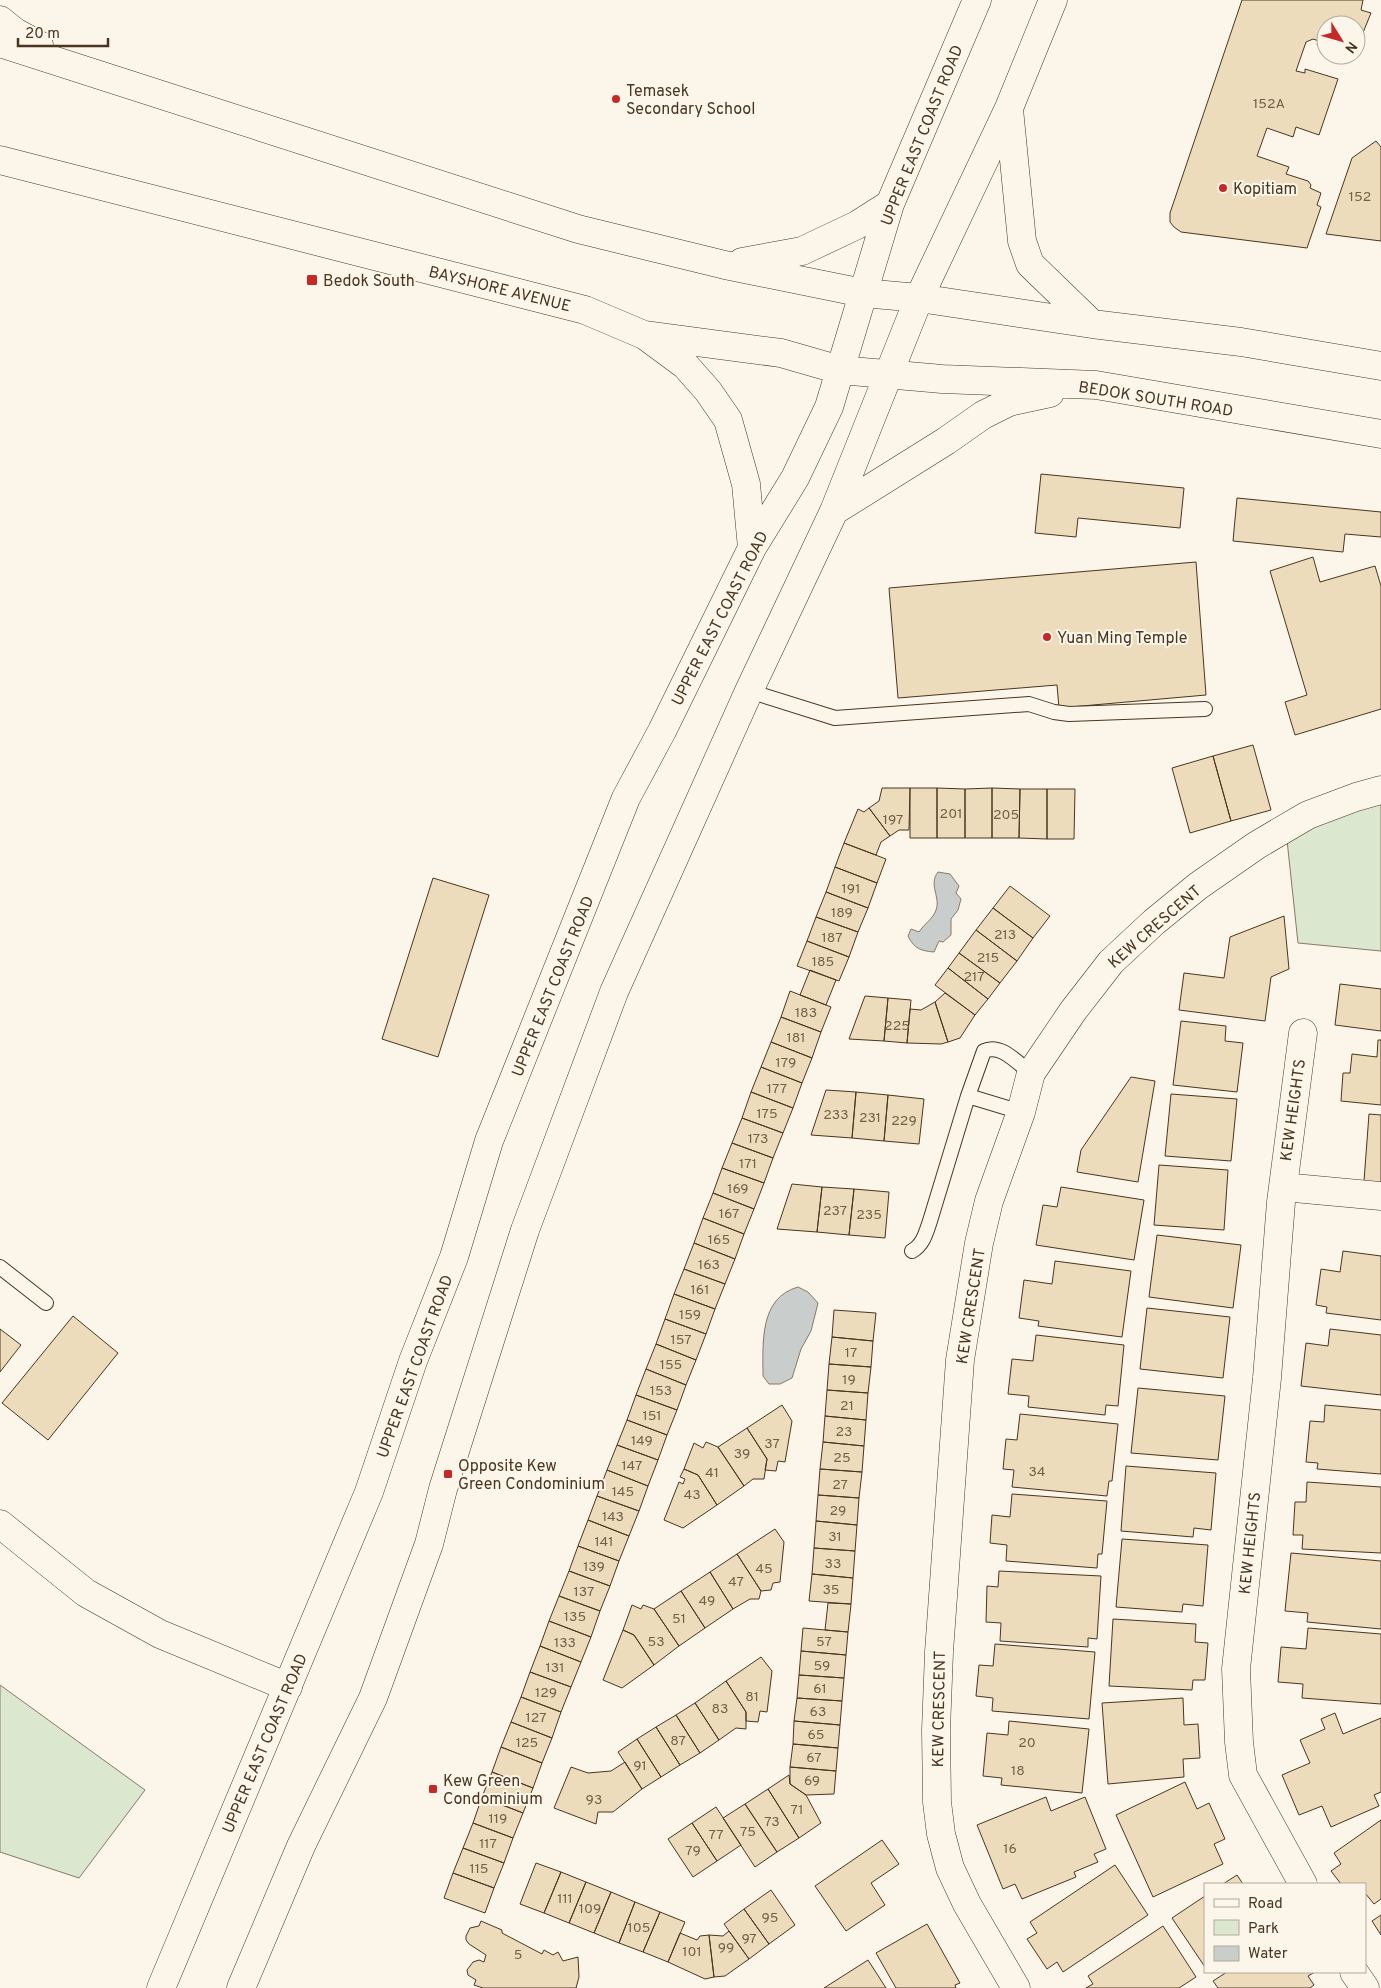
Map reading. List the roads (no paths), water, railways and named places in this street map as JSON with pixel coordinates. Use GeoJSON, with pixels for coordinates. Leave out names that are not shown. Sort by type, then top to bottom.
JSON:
{"type":"FeatureCollection","features":[{"type":"Feature","properties":{"kind":"main road","name":"UPPER EAST COAST ROAD"},"geometry":{"type":"LineString","coordinates":[[161,1988],[369,1492],[413,1361],[454,1256],[490,1141],[626,798],[662,731],[752,548],[795,478],[829,407],[890,204],[977,0]]}},
{"type":"Feature","properties":{"kind":"main road"},"geometry":{"type":"LineString","coordinates":[[240,1988],[301,1846],[373,1698],[429,1544],[443,1488],[526,1230],[607,1011],[749,691],[834,511],[919,298],[1009,108],[1053,0]]}},
{"type":"Feature","properties":{"kind":"main road"},"geometry":{"type":"LineString","coordinates":[[0,20],[14,32],[89,72]]}},
{"type":"Feature","properties":{"kind":"main road"},"geometry":{"type":"LineString","coordinates":[[0,44],[578,229],[725,264],[863,293],[919,298],[1092,324],[1241,342],[1381,366]]}},
{"type":"Feature","properties":{"kind":"main road"},"geometry":{"type":"LineString","coordinates":[[1009,108],[1022,241],[1030,264],[1092,324]]}},
{"type":"Feature","properties":{"kind":"main road","name":"BAYSHORE AVENUE"},"geometry":{"type":"LineString","coordinates":[[0,160],[585,310],[644,335],[782,353],[840,370]]}},
{"type":"Feature","properties":{"kind":"main road","name":"BAYSHORE AVENUE"},"geometry":{"type":"LineString","coordinates":[[0,178],[43,171]]}},
{"type":"Feature","properties":{"kind":"main road"},"geometry":{"type":"LineString","coordinates":[[725,264],[802,251],[857,224],[890,204]]}},
{"type":"Feature","properties":{"kind":"main road"},"geometry":{"type":"LineString","coordinates":[[644,335],[685,364],[708,391],[728,420],[746,484],[752,548]]}},
{"type":"Feature","properties":{"kind":"main road","name":"BEDOK SOUTH ROAD"},"geometry":{"type":"LineString","coordinates":[[840,370],[942,379],[1096,385],[1381,434]]}},
{"type":"Feature","properties":{"kind":"main road"},"geometry":{"type":"LineString","coordinates":[[834,511],[946,441],[983,415],[1009,402],[1096,385]]}},
{"type":"Feature","properties":{"kind":"main road","name":"KEW CRESCENT"},"geometry":{"type":"LineString","coordinates":[[1016,1988],[967,1904],[950,1868],[941,1834],[937,1802],[936,1730],[940,1652],[960,1360],[973,1278],[989,1200],[1021,1112],[1030,1072],[1073,1011],[1111,962],[1154,922],[1184,898],[1283,828],[1316,812],[1381,790]]}},
{"type":"Feature","properties":{"kind":"main road","name":"KEW HEIGHTS"},"geometry":{"type":"LineString","coordinates":[[1302,1883],[1243,1775],[1239,1742],[1236,1669],[1267,1378],[1283,1187],[1303,1033]]}},
{"type":"Feature","properties":{"kind":"main road"},"geometry":{"type":"LineString","coordinates":[[1283,1187],[1381,1196]]}},
{"type":"Feature","properties":{"kind":"main road"},"geometry":{"type":"LineString","coordinates":[[0,1524],[86,1593],[160,1634],[288,1687]]}},
{"type":"Feature","properties":{"kind":"main road"},"geometry":{"type":"LineString","coordinates":[[1355,1973],[1365,1988]]}},
{"type":"Feature","properties":{"kind":"lane"},"geometry":{"type":"LineString","coordinates":[[749,691],[835,718],[1029,704],[1054,712],[1069,714],[1204,709]]}},
{"type":"Feature","properties":{"kind":"lane"},"geometry":{"type":"LineString","coordinates":[[912,1251],[923,1241],[984,1051],[989,1048],[998,1048],[1030,1072]]}},
{"type":"Feature","properties":{"kind":"lane"},"geometry":{"type":"LineString","coordinates":[[968,1096],[1021,1112]]}},
{"type":"Feature","properties":{"kind":"lane"},"geometry":{"type":"LineString","coordinates":[[0,1267],[46,1303]]}},
{"type":"Feature","properties":{"kind":"water"},"geometry":{"type":"Polygon","coordinates":[[[938,872],[950,874],[959,886],[956,893],[961,899],[958,910],[951,919],[951,935],[943,942],[939,941],[934,952],[919,949],[908,936],[911,929],[919,932],[935,913],[937,900],[934,882],[938,872]]]}},
{"type":"Feature","properties":{"kind":"water"},"geometry":{"type":"Polygon","coordinates":[[[798,1287],[808,1292],[818,1303],[811,1331],[801,1349],[792,1378],[780,1384],[769,1384],[763,1376],[766,1323],[776,1301],[785,1293],[798,1287]]]}},
{"type":"Feature","properties":{"kind":"place","name":"Temasek Secondary School"},"geometry":{"type":"Point","coordinates":[616,99]}},
{"type":"Feature","properties":{"kind":"place","name":"Kopitiam"},"geometry":{"type":"Point","coordinates":[1223,188]}},
{"type":"Feature","properties":{"kind":"place","name":"Bedok South"},"geometry":{"type":"Point","coordinates":[312,280]}},
{"type":"Feature","properties":{"kind":"place","name":"Yuan Ming Temple"},"geometry":{"type":"Point","coordinates":[1047,637]}},
{"type":"Feature","properties":{"kind":"place","name":"Opposite Kew Green Condominium"},"geometry":{"type":"Point","coordinates":[448,1474]}},
{"type":"Feature","properties":{"kind":"place","name":"Kew Green Condominium"},"geometry":{"type":"Point","coordinates":[433,1789]}}]}
